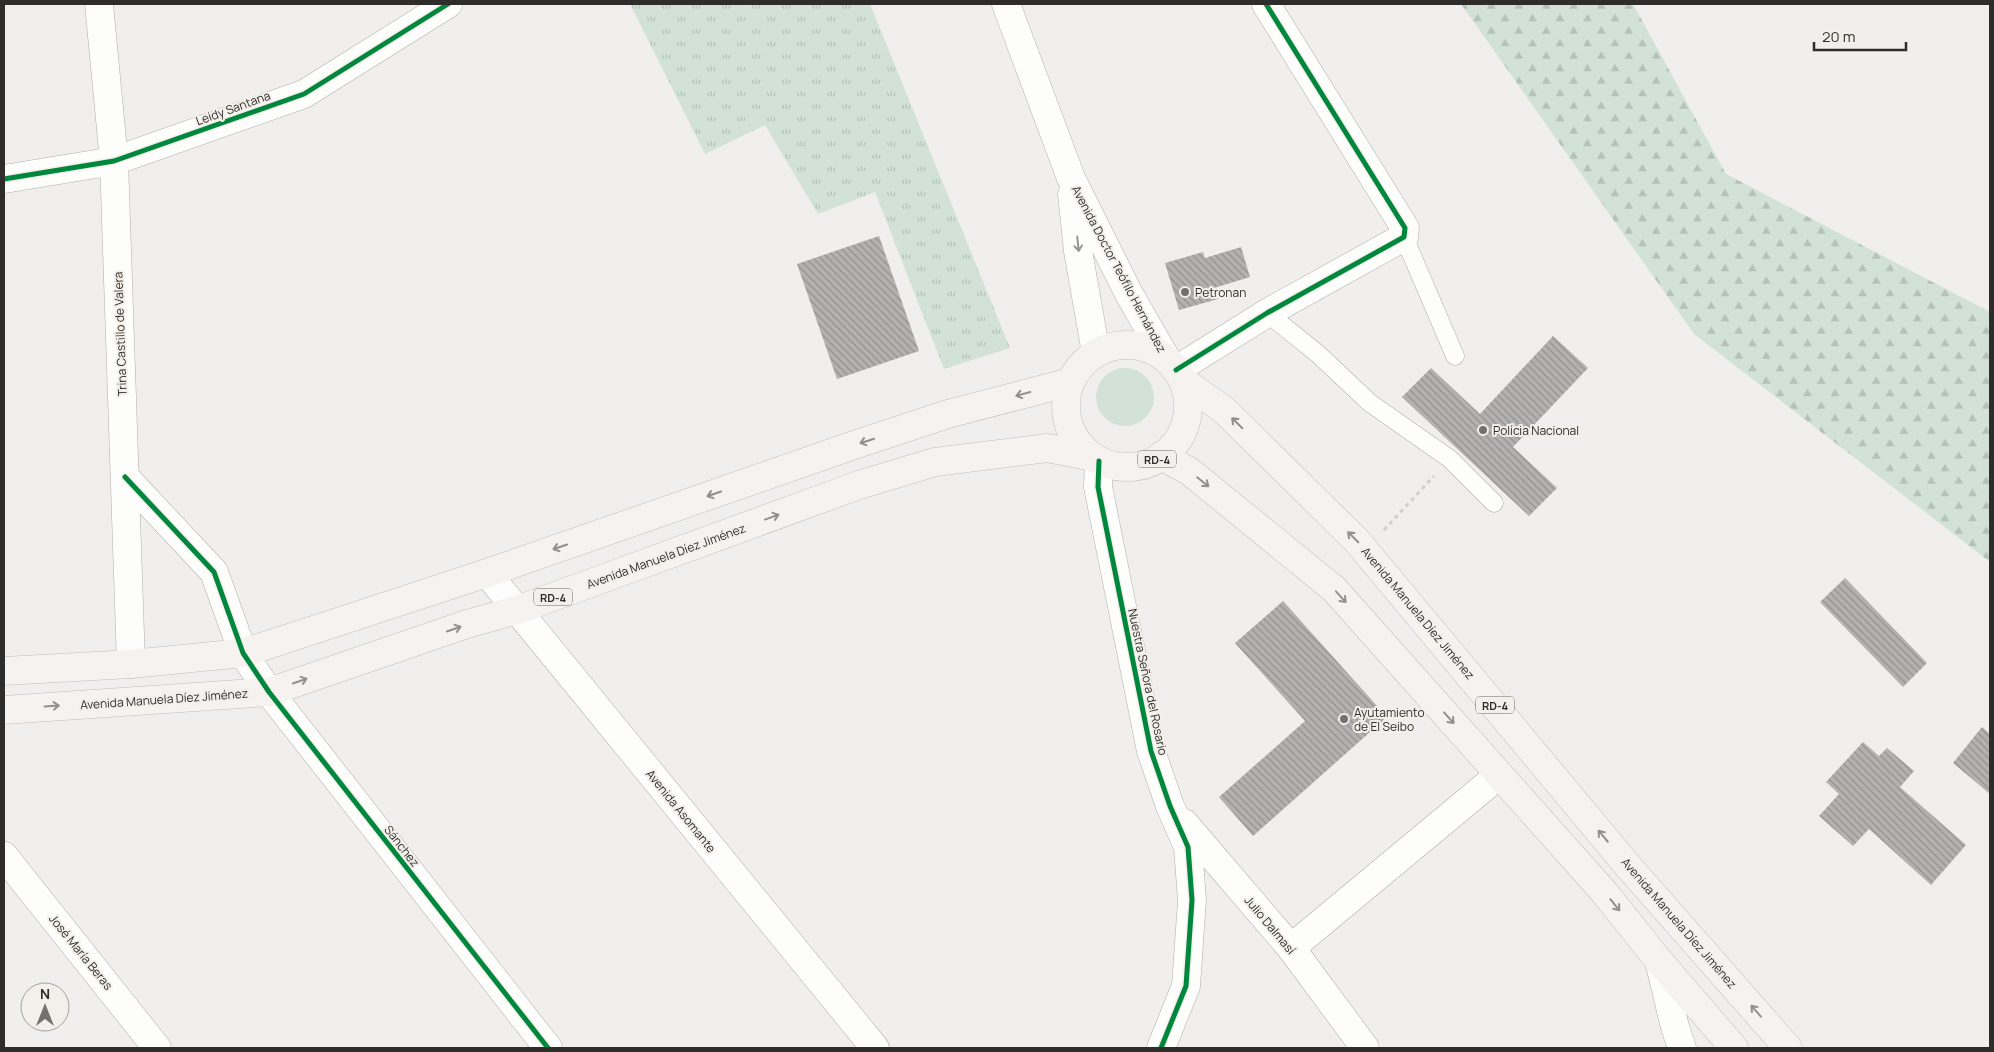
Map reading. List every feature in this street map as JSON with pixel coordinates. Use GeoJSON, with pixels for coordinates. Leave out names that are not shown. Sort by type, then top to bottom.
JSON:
{"type":"FeatureCollection","features":[{"type":"Feature","properties":{"kind":"main road","name":"RD-4"},"geometry":{"type":"LineString","coordinates":[[1120,345],[1145,348],[1175,370],[1188,401],[1186,422],[1177,441],[1161,456],[1147,464],[1131,467],[1115,466],[1096,459],[1079,445],[1069,428],[1065,410],[1070,382],[1083,363],[1096,354],[1120,345]]}},
{"type":"Feature","properties":{"kind":"main road","name":"Avenida Manuela Díez Jiménez"},"geometry":{"type":"LineString","coordinates":[[1175,370],[1224,410],[1365,550],[1628,866],[1788,1048]]}},
{"type":"Feature","properties":{"kind":"main road"},"geometry":{"type":"LineString","coordinates":[[4,671],[131,664],[243,653],[488,573],[948,414],[1070,382]]}},
{"type":"Feature","properties":{"kind":"main road","name":"Avenida Manuela Díez Jiménez"},"geometry":{"type":"LineString","coordinates":[[4,710],[269,692],[467,624],[517,610],[859,485],[935,462],[1047,448],[1096,459]]}},
{"type":"Feature","properties":{"kind":"main road","name":"RD-4"},"geometry":{"type":"LineString","coordinates":[[1161,456],[1189,471],[1334,589],[1604,892],[1659,961],[1734,1048]]}},
{"type":"Feature","properties":{"kind":"street","name":"Trina Castillo de Valera"},"geometry":{"type":"LineString","coordinates":[[99,4],[114,162],[131,664]]}},
{"type":"Feature","properties":{"kind":"street","name":"Leidy Santana"},"geometry":{"type":"LineString","coordinates":[[4,179],[114,162],[304,94],[448,4]]}},
{"type":"Feature","properties":{"kind":"street","name":"Avenida Doctor Teófilo Hernández"},"geometry":{"type":"LineString","coordinates":[[1006,4],[1071,178],[1129,294],[1175,370]]}},
{"type":"Feature","properties":{"kind":"street"},"geometry":{"type":"LineString","coordinates":[[1175,370],[1266,313],[1404,237],[1405,228],[1266,4]]}},
{"type":"Feature","properties":{"kind":"street","name":"Avenida Doctor Teófilo Hernández"},"geometry":{"type":"LineString","coordinates":[[1071,178],[1078,251],[1096,354]]}},
{"type":"Feature","properties":{"kind":"street","name":"Nuestra Señora del Rosario"},"geometry":{"type":"LineString","coordinates":[[1096,459],[1098,487],[1149,742],[1170,806],[1188,847],[1192,900],[1186,986],[1161,1048]]}},
{"type":"Feature","properties":{"kind":"street","name":"Sánchez"},"geometry":{"type":"LineString","coordinates":[[125,477],[214,572],[243,653],[269,692],[548,1048]]}},
{"type":"Feature","properties":{"kind":"street","name":"Avenida Asomante"},"geometry":{"type":"LineString","coordinates":[[488,573],[875,1048]]}},
{"type":"Feature","properties":{"kind":"street"},"geometry":{"type":"LineString","coordinates":[[1291,948],[1499,775]]}},
{"type":"Feature","properties":{"kind":"street","name":"Julio Dalmasí"},"geometry":{"type":"LineString","coordinates":[[1170,806],[1291,948],[1365,1048]]}},
{"type":"Feature","properties":{"kind":"street","name":"José María Beras"},"geometry":{"type":"LineString","coordinates":[[4,856],[157,1048]]}},
{"type":"Feature","properties":{"kind":"street"},"geometry":{"type":"LineString","coordinates":[[1659,961],[1674,1027],[1682,1048]]}},
{"type":"Feature","properties":{"kind":"lane"},"geometry":{"type":"LineString","coordinates":[[1404,237],[1455,356]]}},
{"type":"Feature","properties":{"kind":"lane"},"geometry":{"type":"LineString","coordinates":[[1266,313],[1318,354],[1370,403],[1450,459],[1494,503]]}},
{"type":"Feature","properties":{"kind":"path"},"geometry":{"type":"LineString","coordinates":[[1365,550],[1450,459]]}},
{"type":"Feature","properties":{"kind":"green space"},"geometry":{"type":"Polygon","coordinates":[[[630,4],[870,4],[1010,348],[944,369],[875,192],[818,214],[765,125],[705,154],[630,4]]]}},
{"type":"Feature","properties":{"kind":"green space"},"geometry":{"type":"Polygon","coordinates":[[[1461,4],[1633,4],[1726,174],[1990,312],[1990,562],[1694,334],[1461,4]]]}},
{"type":"Feature","properties":{"kind":"green space"},"geometry":{"type":"Polygon","coordinates":[[[1119,368],[1131,368],[1146,376],[1154,391],[1154,403],[1146,418],[1131,426],[1119,426],[1104,418],[1096,403],[1096,391],[1104,376],[1119,368]]]}},
{"type":"Feature","properties":{"kind":"building"},"geometry":{"type":"Polygon","coordinates":[[[879,236],[919,351],[837,379],[797,264],[879,236]]]}},
{"type":"Feature","properties":{"kind":"building"},"geometry":{"type":"Polygon","coordinates":[[[1241,247],[1250,277],[1214,288],[1218,299],[1179,310],[1165,263],[1203,252],[1205,258],[1241,247]]]}},
{"type":"Feature","properties":{"kind":"building","name":"Polícia Nacional"},"geometry":{"type":"Polygon","coordinates":[[[1553,336],[1588,368],[1513,447],[1557,488],[1529,516],[1402,397],[1431,368],[1480,414],[1553,336]]]}},
{"type":"Feature","properties":{"kind":"building"},"geometry":{"type":"Polygon","coordinates":[[[1845,578],[1927,663],[1903,687],[1820,602],[1845,578]]]}},
{"type":"Feature","properties":{"kind":"building","name":"Ayutamiento de El Seibo"},"geometry":{"type":"Polygon","coordinates":[[[1283,601],[1387,717],[1253,836],[1219,797],[1305,721],[1235,643],[1283,601]]]}},
{"type":"Feature","properties":{"kind":"building"},"geometry":{"type":"Polygon","coordinates":[[[1982,727],[1990,734],[1990,794],[1953,763],[1982,727]]]}},
{"type":"Feature","properties":{"kind":"building"},"geometry":{"type":"Polygon","coordinates":[[[1863,742],[1879,756],[1887,748],[1914,771],[1900,787],[1966,845],[1931,885],[1869,829],[1853,846],[1819,816],[1839,794],[1826,782],[1863,742]]]}},
{"type":"Feature","properties":{"kind":"cycle path"},"geometry":{"type":"LineString","coordinates":[[4,179],[114,161],[304,94],[448,4]]}},
{"type":"Feature","properties":{"kind":"cycle path"},"geometry":{"type":"LineString","coordinates":[[1176,370],[1267,313],[1404,237],[1405,228],[1266,4]]}},
{"type":"Feature","properties":{"kind":"cycle path"},"geometry":{"type":"LineString","coordinates":[[1099,461],[1098,487],[1151,751],[1170,806],[1188,847],[1192,900],[1186,986],[1161,1048]]}},
{"type":"Feature","properties":{"kind":"cycle path"},"geometry":{"type":"LineString","coordinates":[[125,477],[214,572],[243,653],[269,692],[548,1048]]}},
{"type":"Feature","properties":{"kind":"place","name":"Petronan"},"geometry":{"type":"Point","coordinates":[1185,292]}},
{"type":"Feature","properties":{"kind":"place","name":"Polícia Nacional"},"geometry":{"type":"Point","coordinates":[1483,430]}},
{"type":"Feature","properties":{"kind":"place","name":"Ayutamiento de El Seibo"},"geometry":{"type":"Point","coordinates":[1344,719]}}]}
